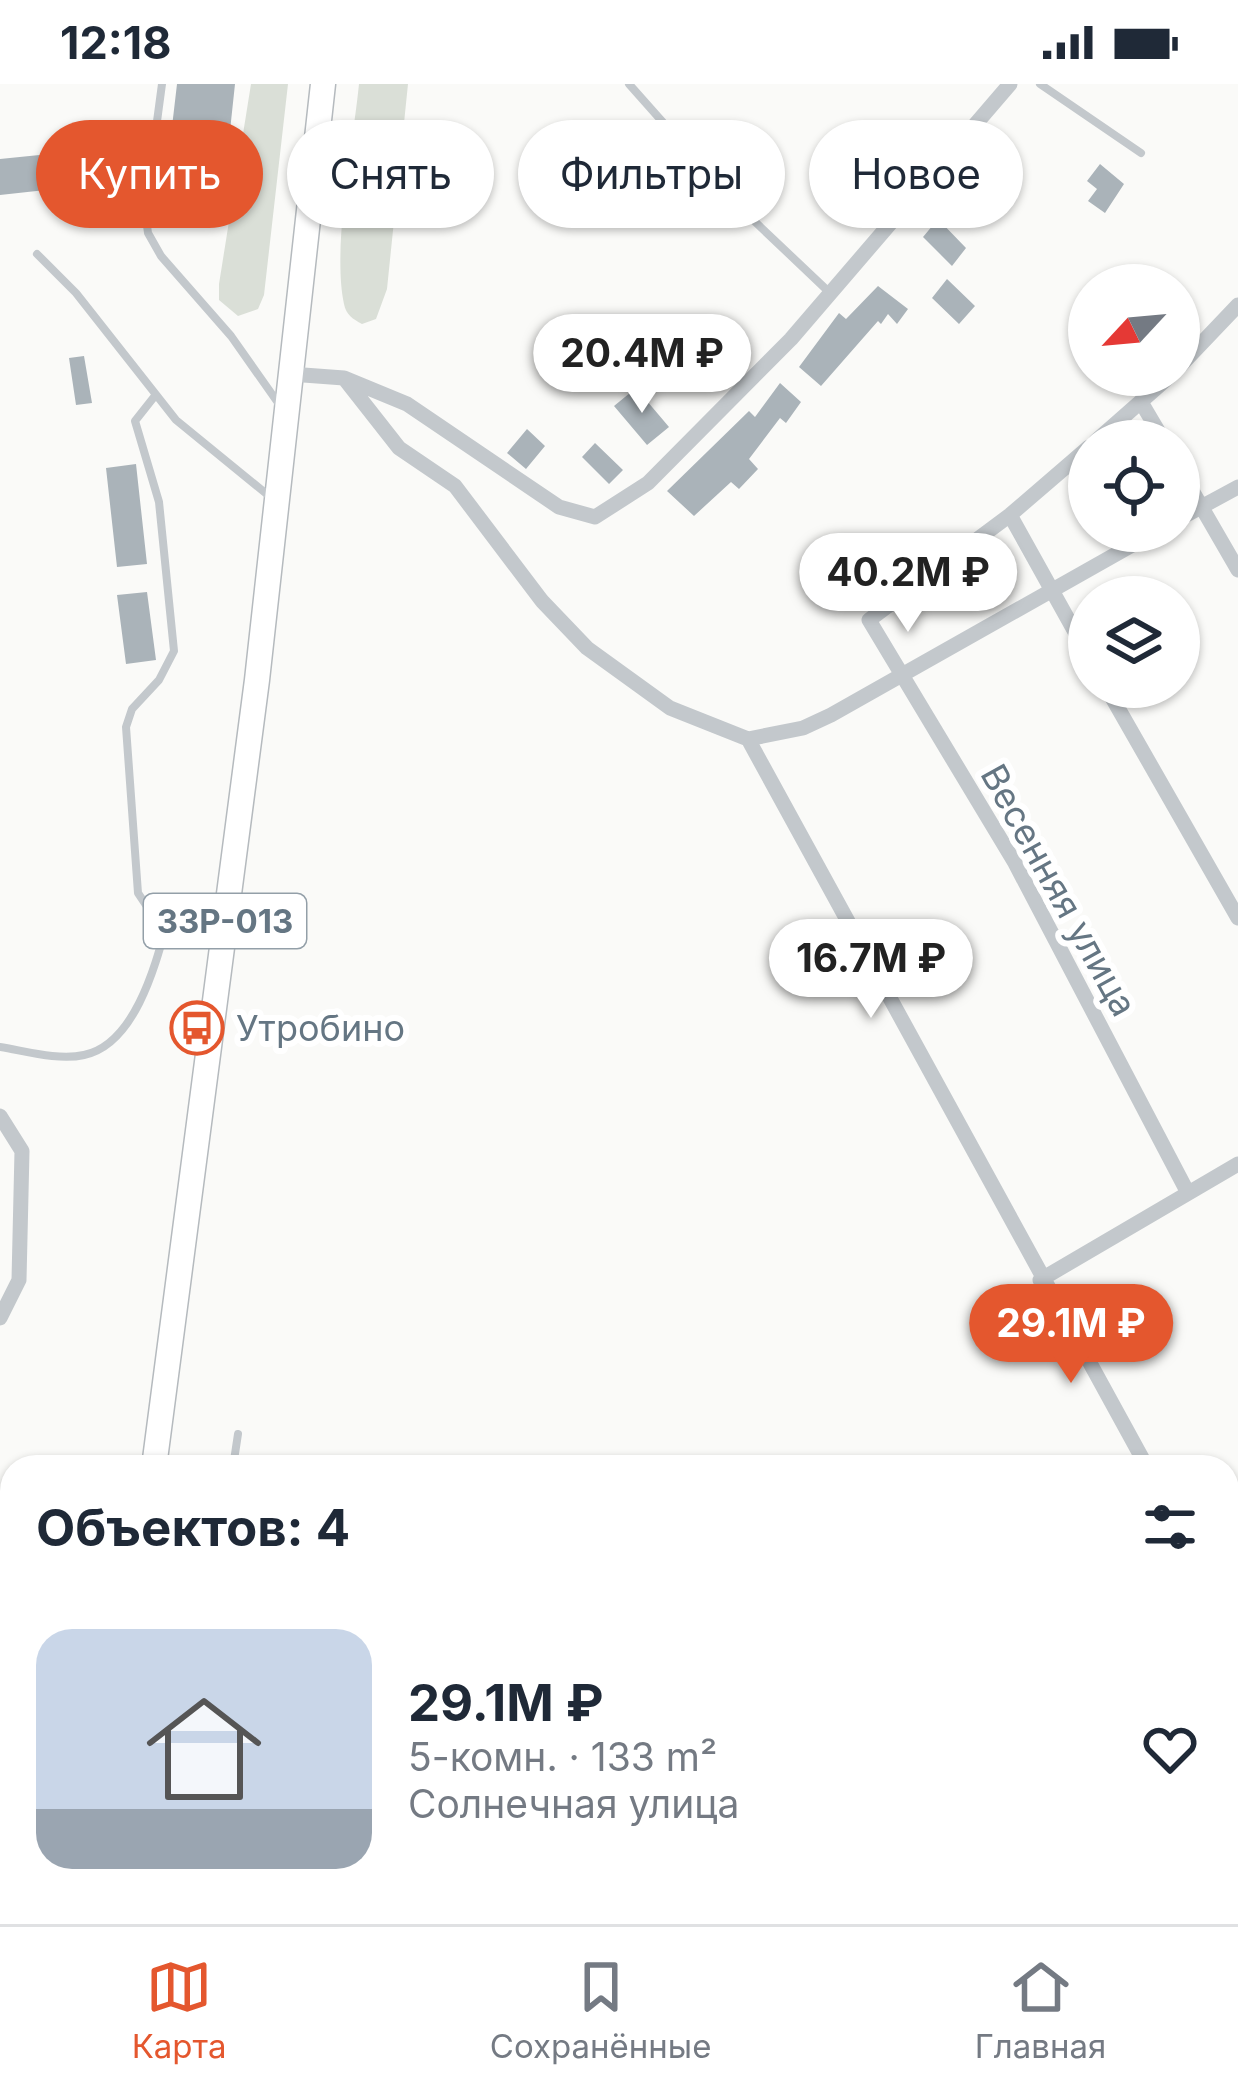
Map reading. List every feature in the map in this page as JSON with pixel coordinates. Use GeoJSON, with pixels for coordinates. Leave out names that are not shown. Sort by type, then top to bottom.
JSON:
{"type":"FeatureCollection","features":[{"type":"Feature","properties":{"kind":"main road","name":"33Р-013"},"geometry":{"type":"LineString","coordinates":[[156,1455],[225,923],[323,84]]}},
{"type":"Feature","properties":{"kind":"street"},"geometry":{"type":"LineString","coordinates":[[290,374],[344,378],[407,404],[559,507],[595,517],[648,483],[745,388],[1010,84]]}},
{"type":"Feature","properties":{"kind":"street"},"geometry":{"type":"LineString","coordinates":[[1200,346],[1238,305]]}},
{"type":"Feature","properties":{"kind":"street"},"geometry":{"type":"LineString","coordinates":[[344,378],[399,448],[455,486],[542,602],[586,648],[670,708],[748,739],[803,728],[1119,552]]}},
{"type":"Feature","properties":{"kind":"street"},"geometry":{"type":"LineString","coordinates":[[1120,420],[1148,396]]}},
{"type":"Feature","properties":{"kind":"street"},"geometry":{"type":"LineString","coordinates":[[1141,402],[1152,420]]}},
{"type":"Feature","properties":{"kind":"street"},"geometry":{"type":"LineString","coordinates":[[1068,465],[1010,515],[1068,620]]}},
{"type":"Feature","properties":{"kind":"street"},"geometry":{"type":"LineString","coordinates":[[1202,507],[1238,487]]}},
{"type":"Feature","properties":{"kind":"street"},"geometry":{"type":"LineString","coordinates":[[1200,504],[1238,570]]}},
{"type":"Feature","properties":{"kind":"street","name":"Весенняя улица"},"geometry":{"type":"LineString","coordinates":[[1010,515],[869,620],[1015,863],[1188,1193]]}},
{"type":"Feature","properties":{"kind":"street"},"geometry":{"type":"LineString","coordinates":[[1118,708],[1238,918]]}},
{"type":"Feature","properties":{"kind":"street"},"geometry":{"type":"LineString","coordinates":[[748,739],[1040,1280],[1140,1455]]}},
{"type":"Feature","properties":{"kind":"street"},"geometry":{"type":"LineString","coordinates":[[0,1117],[20,1142],[22,1172],[20,1280],[0,1318]]}},
{"type":"Feature","properties":{"kind":"street"},"geometry":{"type":"LineString","coordinates":[[1040,1280],[1238,1164]]}},
{"type":"Feature","properties":{"kind":"lane"},"geometry":{"type":"LineString","coordinates":[[161,84],[145,211],[148,233],[286,414]]}},
{"type":"Feature","properties":{"kind":"lane"},"geometry":{"type":"LineString","coordinates":[[628,84],[731,199],[830,293]]}},
{"type":"Feature","properties":{"kind":"lane"},"geometry":{"type":"LineString","coordinates":[[1040,84],[1141,153]]}},
{"type":"Feature","properties":{"kind":"lane"},"geometry":{"type":"LineString","coordinates":[[37,254],[76,293],[154,397],[275,501]]}},
{"type":"Feature","properties":{"kind":"lane"},"geometry":{"type":"LineString","coordinates":[[154,397],[135,421],[159,502],[174,651],[159,680],[132,709],[125,745],[138,893],[150,911],[225,923]]}},
{"type":"Feature","properties":{"kind":"lane"},"geometry":{"type":"LineString","coordinates":[[0,1047],[80,1057],[102,1046],[145,996],[169,916]]}},
{"type":"Feature","properties":{"kind":"lane"},"geometry":{"type":"LineString","coordinates":[[234,1455],[238,1434]]}},
{"type":"Feature","properties":{"kind":"shaded area"},"geometry":{"type":"Polygon","coordinates":[[[251,84],[288,84],[264,295],[258,309],[238,316],[219,300],[228,228],[263,228],[263,120],[245,120],[251,84]]]}},
{"type":"Feature","properties":{"kind":"shaded area"},"geometry":{"type":"Polygon","coordinates":[[[359,84],[408,84],[404,120],[354,120],[359,84]]]}},
{"type":"Feature","properties":{"kind":"shaded area"},"geometry":{"type":"Polygon","coordinates":[[[342,228],[393,228],[387,289],[376,319],[362,324],[345,308],[342,228]]]}},
{"type":"Feature","properties":{"kind":"building"},"geometry":{"type":"Polygon","coordinates":[[[177,84],[235,84],[231,120],[173,120],[177,84]]]}},
{"type":"Feature","properties":{"kind":"building"},"geometry":{"type":"Polygon","coordinates":[[[36,155],[36,191],[0,195],[0,159],[36,155]]]}},
{"type":"Feature","properties":{"kind":"building"},"geometry":{"type":"Polygon","coordinates":[[[1100,164],[1124,184],[1105,213],[1088,201],[1097,189],[1087,181],[1100,164]]]}},
{"type":"Feature","properties":{"kind":"building"},"geometry":{"type":"Polygon","coordinates":[[[930,228],[947,228],[966,248],[952,266],[923,237],[930,228]]]}},
{"type":"Feature","properties":{"kind":"building"},"geometry":{"type":"Polygon","coordinates":[[[947,279],[975,306],[959,324],[932,298],[947,279]]]}},
{"type":"Feature","properties":{"kind":"building"},"geometry":{"type":"Polygon","coordinates":[[[878,286],[908,309],[897,324],[888,314],[881,324],[878,321],[821,386],[799,367],[839,313],[846,319],[878,286]]]}},
{"type":"Feature","properties":{"kind":"building"},"geometry":{"type":"Polygon","coordinates":[[[84,356],[92,403],[76,405],[69,358],[84,356]]]}},
{"type":"Feature","properties":{"kind":"building"},"geometry":{"type":"Polygon","coordinates":[[[780,383],[801,402],[786,423],[780,418],[749,459],[758,469],[739,489],[731,482],[694,516],[667,491],[749,411],[755,417],[780,383]]]}},
{"type":"Feature","properties":{"kind":"building"},"geometry":{"type":"Polygon","coordinates":[[[636,388],[669,427],[647,445],[614,406],[636,388]]]}},
{"type":"Feature","properties":{"kind":"building"},"geometry":{"type":"Polygon","coordinates":[[[527,429],[545,446],[526,469],[507,453],[527,429]]]}},
{"type":"Feature","properties":{"kind":"building"},"geometry":{"type":"Polygon","coordinates":[[[595,443],[623,470],[609,484],[582,457],[595,443]]]}},
{"type":"Feature","properties":{"kind":"building"},"geometry":{"type":"Polygon","coordinates":[[[136,464],[147,564],[117,567],[106,468],[136,464]]]}},
{"type":"Feature","properties":{"kind":"building"},"geometry":{"type":"Polygon","coordinates":[[[147,592],[156,660],[126,664],[117,595],[147,592]]]}},
{"type":"Feature","properties":{"kind":"place","name":"Утробино"},"geometry":{"type":"Point","coordinates":[197,1028]}}]}
